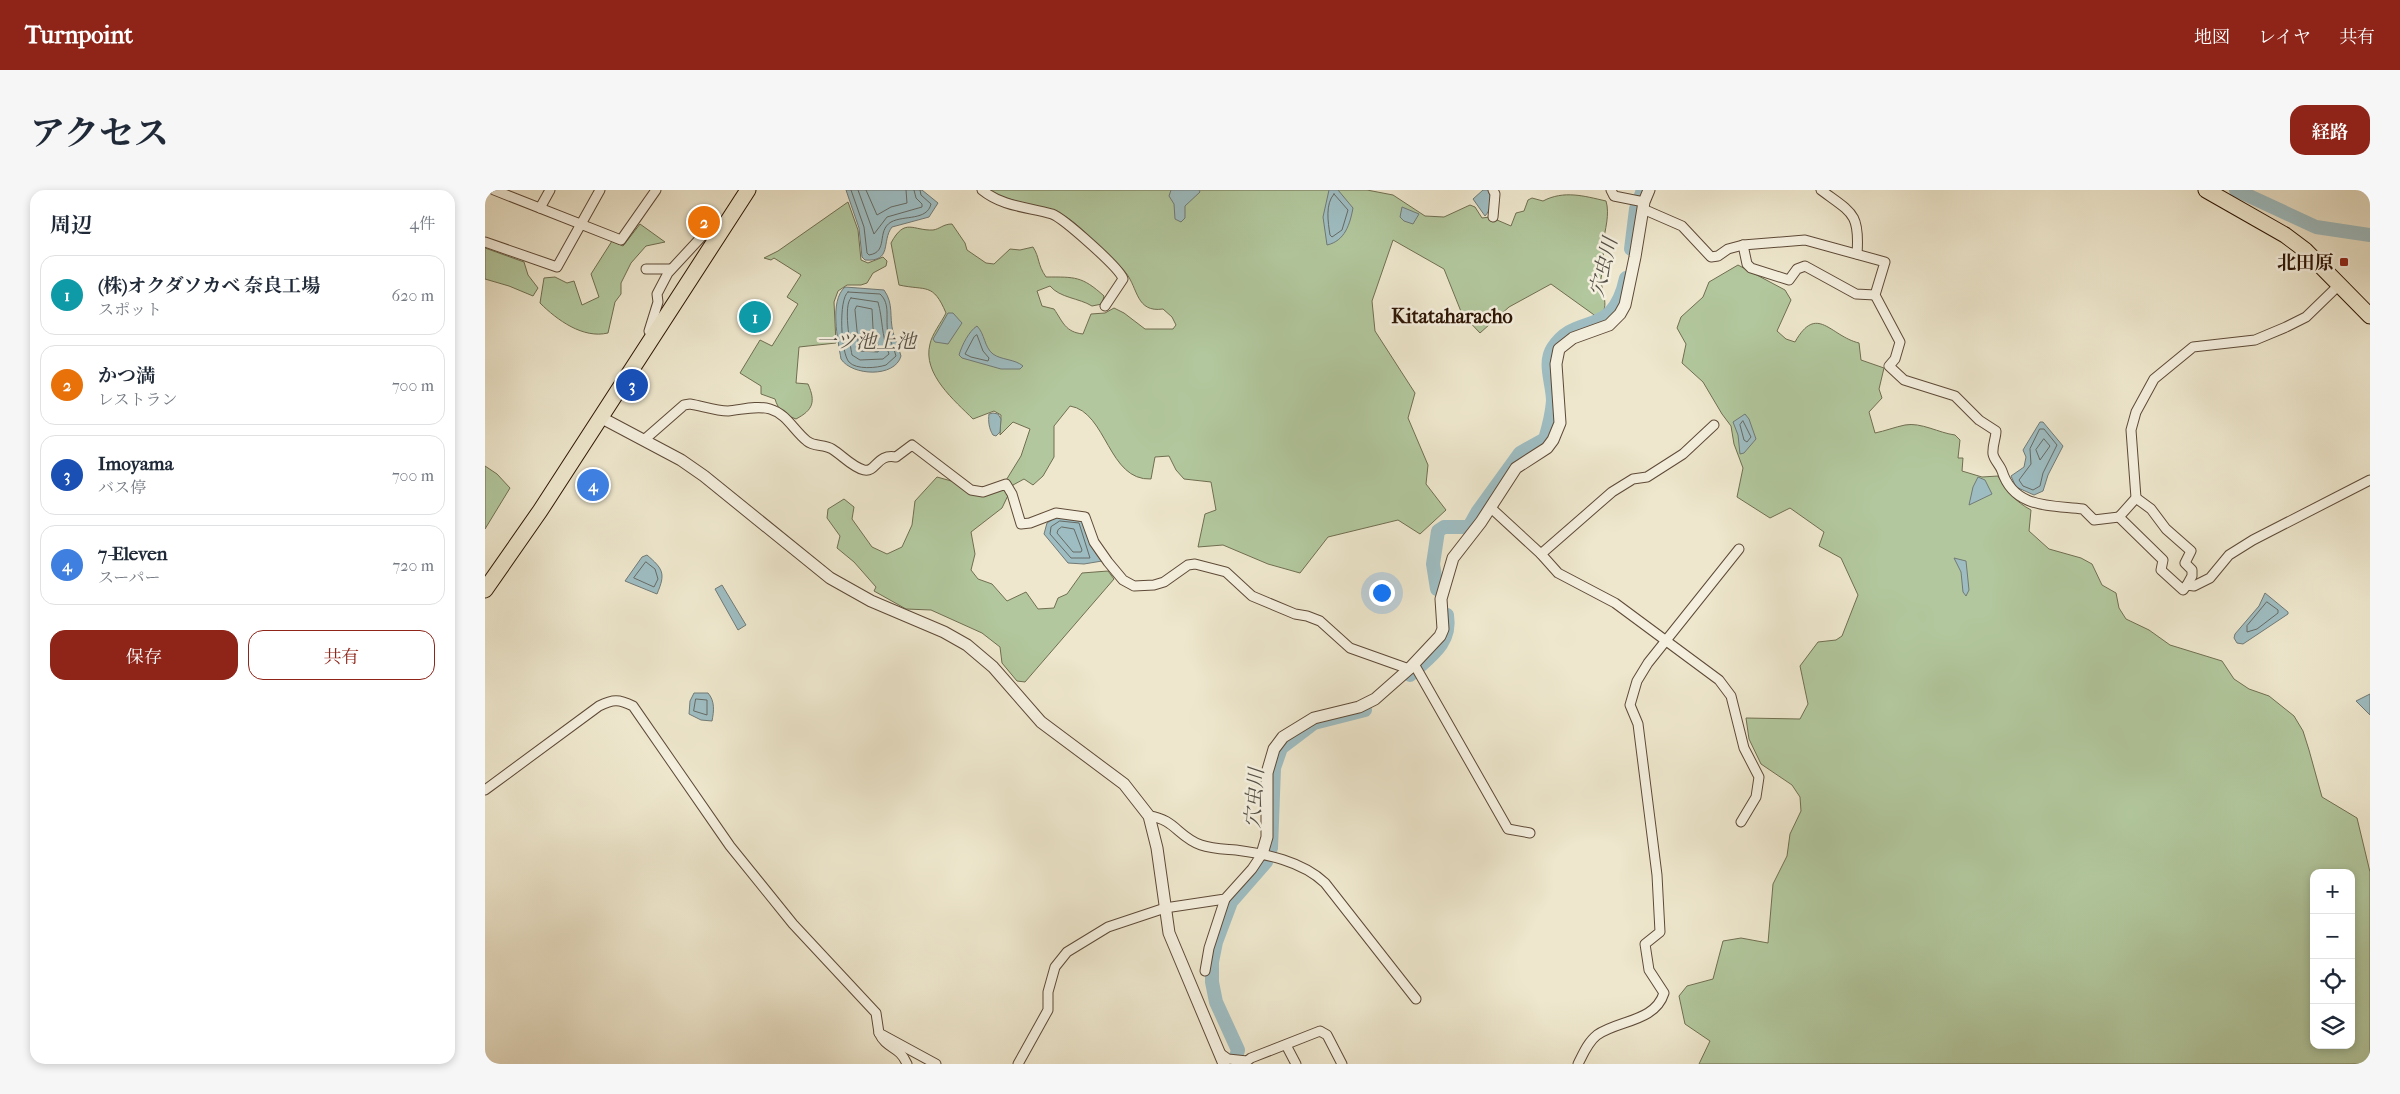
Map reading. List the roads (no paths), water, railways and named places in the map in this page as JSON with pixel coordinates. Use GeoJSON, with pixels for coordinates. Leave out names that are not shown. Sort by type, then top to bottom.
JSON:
{"type":"FeatureCollection","features":[{"type":"Feature","properties":{"kind":"highway"},"geometry":{"type":"LineString","coordinates":[[485,590],[512,553],[748,190]]}},
{"type":"Feature","properties":{"kind":"highway"},"geometry":{"type":"LineString","coordinates":[[2206,190],[2285,235],[2305,250],[2370,316]]}},
{"type":"Feature","properties":{"kind":"street"},"geometry":{"type":"LineString","coordinates":[[496,190],[621,240],[656,190]]}},
{"type":"Feature","properties":{"kind":"street"},"geometry":{"type":"LineString","coordinates":[[540,208],[550,190]]}},
{"type":"Feature","properties":{"kind":"street"},"geometry":{"type":"LineString","coordinates":[[485,242],[557,268],[600,190]]}},
{"type":"Feature","properties":{"kind":"street"},"geometry":{"type":"LineString","coordinates":[[982,190],[998,200],[1026,210],[1052,214],[1122,273],[1123,279],[1105,306]]}},
{"type":"Feature","properties":{"kind":"street"},"geometry":{"type":"LineString","coordinates":[[1493,190],[1495,194],[1493,217]]}},
{"type":"Feature","properties":{"kind":"street"},"geometry":{"type":"LineString","coordinates":[[1611,190],[1614,196],[1640,203],[1682,226],[1711,257],[1718,256],[1729,249],[1743,245],[1805,240],[1885,262],[1875,295],[1900,342],[1895,359],[1889,366],[1891,370],[1904,380],[1955,396],[1979,420],[1996,431],[1993,452],[2008,486],[2023,500],[2062,509],[2083,509],[2094,520],[2119,517],[2136,498],[2131,430],[2136,412],[2154,379],[2193,347],[2255,340],[2287,328],[2305,317],[2339,285]]}},
{"type":"Feature","properties":{"kind":"street"},"geometry":{"type":"LineString","coordinates":[[1205,971],[1209,948],[1225,899],[1252,869],[1262,854],[1267,837],[1269,762],[1279,741],[1314,718],[1359,707],[1367,703],[1386,690],[1412,667],[1440,636],[1443,628],[1441,599],[1453,558],[1491,508],[1516,468],[1547,448],[1558,429],[1560,423],[1556,364],[1559,349],[1573,338],[1609,325],[1615,320],[1625,305],[1640,203],[1638,190]]}},
{"type":"Feature","properties":{"kind":"street"},"geometry":{"type":"LineString","coordinates":[[1640,203],[1649,190]]}},
{"type":"Feature","properties":{"kind":"street"},"geometry":{"type":"LineString","coordinates":[[1821,190],[1853,215],[1858,224],[1857,254]]}},
{"type":"Feature","properties":{"kind":"street"},"geometry":{"type":"LineString","coordinates":[[654,336],[649,331],[658,302],[657,294],[671,269],[705,233],[713,230],[721,232]]}},
{"type":"Feature","properties":{"kind":"street"},"geometry":{"type":"LineString","coordinates":[[1743,245],[1747,264],[1751,268],[1789,280],[1797,269],[1805,266],[1856,294],[1875,295]]}},
{"type":"Feature","properties":{"kind":"street"},"geometry":{"type":"LineString","coordinates":[[646,269],[671,269]]}},
{"type":"Feature","properties":{"kind":"street"},"geometry":{"type":"LineString","coordinates":[[644,440],[684,405],[690,404],[725,411],[760,407],[770,409],[790,422],[808,442],[832,448],[857,468],[866,471],[871,470],[882,458],[888,456],[896,457],[912,445],[971,490],[983,492],[1006,484],[1012,494],[1021,524],[1031,523],[1056,513],[1085,517],[1094,542],[1108,562],[1123,580],[1134,586],[1154,585],[1164,582],[1188,565],[1195,564],[1226,572],[1252,596],[1320,622],[1350,648],[1412,667],[1508,829],[1530,833]]}},
{"type":"Feature","properties":{"kind":"street"},"geometry":{"type":"LineString","coordinates":[[599,417],[644,440],[704,476],[830,578],[871,601],[944,632],[979,653],[1041,722],[1088,758],[1116,776],[1140,801],[1149,816],[1156,840],[1169,933],[1223,1059],[1247,1063],[1251,1058],[1320,1030],[1327,1034],[1342,1064]]}},
{"type":"Feature","properties":{"kind":"street"},"geometry":{"type":"LineString","coordinates":[[1541,554],[1613,492],[1633,479],[1647,478],[1683,454],[1714,425]]}},
{"type":"Feature","properties":{"kind":"street"},"geometry":{"type":"LineString","coordinates":[[2187,585],[2193,586],[2211,578],[2229,555],[2253,540],[2370,480]]}},
{"type":"Feature","properties":{"kind":"street"},"geometry":{"type":"LineString","coordinates":[[2119,517],[2163,560],[2161,570],[2183,590],[2192,576],[2192,570],[2185,563],[2191,551],[2166,530],[2151,509],[2136,498]]}},
{"type":"Feature","properties":{"kind":"street"},"geometry":{"type":"LineString","coordinates":[[1491,508],[1559,573],[1615,604],[1719,680],[1731,696],[1744,748],[1759,776],[1755,797],[1741,822]]}},
{"type":"Feature","properties":{"kind":"street"},"geometry":{"type":"LineString","coordinates":[[1577,1064],[1588,1044],[1595,1036],[1648,1014],[1661,1002],[1663,993],[1649,970],[1645,944],[1660,932],[1657,875],[1638,724],[1630,705],[1637,681],[1739,549]]}},
{"type":"Feature","properties":{"kind":"street"},"geometry":{"type":"LineString","coordinates":[[485,790],[599,706],[613,699],[624,701],[633,706],[730,846],[793,924],[876,1013],[879,1033],[887,1045],[900,1050],[907,1064]]}},
{"type":"Feature","properties":{"kind":"street"},"geometry":{"type":"LineString","coordinates":[[1149,816],[1163,817],[1188,839],[1203,846],[1262,854],[1313,871],[1325,883],[1416,999]]}},
{"type":"Feature","properties":{"kind":"street"},"geometry":{"type":"LineString","coordinates":[[1018,1064],[1048,1010],[1047,992],[1059,960],[1067,952],[1108,927],[1165,908],[1225,899]]}},
{"type":"Feature","properties":{"kind":"street"},"geometry":{"type":"LineString","coordinates":[[879,1033],[936,1064]]}},
{"type":"Feature","properties":{"kind":"street"},"geometry":{"type":"LineString","coordinates":[[1286,1045],[1296,1064]]}},
{"type":"Feature","properties":{"kind":"water"},"geometry":{"type":"Polygon","coordinates":[[[846,190],[922,190],[938,203],[929,217],[892,227],[883,254],[874,260],[865,260],[862,257],[859,228],[846,190]]]}},
{"type":"Feature","properties":{"kind":"water"},"geometry":{"type":"Polygon","coordinates":[[[1171,190],[1199,190],[1200,192],[1185,206],[1185,218],[1181,222],[1175,219],[1174,204],[1169,196],[1171,190]]]}},
{"type":"Feature","properties":{"kind":"water"},"geometry":{"type":"Polygon","coordinates":[[[1329,190],[1338,190],[1353,208],[1346,231],[1338,240],[1327,245],[1323,217],[1329,190]]]}},
{"type":"Feature","properties":{"kind":"water"},"geometry":{"type":"Polygon","coordinates":[[[1483,190],[1491,190],[1492,193],[1490,207],[1485,216],[1473,199],[1483,190]]]}},
{"type":"Feature","properties":{"kind":"water"},"geometry":{"type":"Polygon","coordinates":[[[1402,207],[1419,214],[1413,224],[1404,221],[1400,217],[1402,207]]]}},
{"type":"Feature","properties":{"kind":"water","name":"一ツ池上池"},"geometry":{"type":"Polygon","coordinates":[[[845,287],[884,290],[887,295],[893,332],[901,356],[891,368],[873,372],[863,371],[846,365],[841,359],[836,311],[840,293],[845,287]]]}},
{"type":"Feature","properties":{"kind":"water"},"geometry":{"type":"Polygon","coordinates":[[[948,313],[953,313],[962,323],[948,344],[935,342],[933,339],[948,313]]]}},
{"type":"Feature","properties":{"kind":"water"},"geometry":{"type":"Polygon","coordinates":[[[977,326],[993,354],[1023,366],[1020,369],[1001,369],[962,358],[959,355],[964,343],[971,331],[977,326]]]}},
{"type":"Feature","properties":{"kind":"water"},"geometry":{"type":"Polygon","coordinates":[[[989,414],[998,414],[1001,419],[1000,432],[996,436],[993,435],[989,425],[989,414]]]}},
{"type":"Feature","properties":{"kind":"water"},"geometry":{"type":"Polygon","coordinates":[[[1745,414],[1749,419],[1756,439],[1744,453],[1740,454],[1738,435],[1733,422],[1745,414]]]}},
{"type":"Feature","properties":{"kind":"water"},"geometry":{"type":"Polygon","coordinates":[[[2040,422],[2043,422],[2063,446],[2048,475],[2043,491],[2034,495],[2016,487],[2011,476],[2024,467],[2026,457],[2023,450],[2040,422]]]}},
{"type":"Feature","properties":{"kind":"water"},"geometry":{"type":"Polygon","coordinates":[[[1978,477],[1985,480],[1992,494],[1969,505],[1973,487],[1978,477]]]}},
{"type":"Feature","properties":{"kind":"water"},"geometry":{"type":"Polygon","coordinates":[[[1058,516],[1083,519],[1096,554],[1102,561],[1084,564],[1068,563],[1044,534],[1047,523],[1058,516]]]}},
{"type":"Feature","properties":{"kind":"water"},"geometry":{"type":"Polygon","coordinates":[[[647,555],[660,568],[662,576],[657,594],[625,581],[642,557],[647,555]]]}},
{"type":"Feature","properties":{"kind":"water"},"geometry":{"type":"Polygon","coordinates":[[[1954,558],[1966,561],[1969,590],[1966,596],[1963,592],[1961,572],[1954,558]]]}},
{"type":"Feature","properties":{"kind":"water"},"geometry":{"type":"Polygon","coordinates":[[[722,585],[746,625],[738,630],[715,589],[722,585]]]}},
{"type":"Feature","properties":{"kind":"water"},"geometry":{"type":"Polygon","coordinates":[[[2265,593],[2288,614],[2243,644],[2237,643],[2234,638],[2235,634],[2259,606],[2265,593]]]}},
{"type":"Feature","properties":{"kind":"water"},"geometry":{"type":"Polygon","coordinates":[[[694,693],[708,693],[712,699],[712,721],[701,720],[689,714],[690,701],[694,693]]]}},
{"type":"Feature","properties":{"kind":"water"},"geometry":{"type":"Polygon","coordinates":[[[2370,694],[2370,715],[2356,701],[2370,694]]]}},
{"type":"Feature","properties":{"kind":"waterway","name":"穴虫川"},"geometry":{"type":"LineString","coordinates":[[1631,249],[1636,209],[1643,190]]}},
{"type":"Feature","properties":{"kind":"waterway"},"geometry":{"type":"LineString","coordinates":[[2236,190],[2316,227],[2370,235]]}},
{"type":"Feature","properties":{"kind":"waterway","name":"穴虫川"},"geometry":{"type":"LineString","coordinates":[[1437,589],[1433,564],[1438,531],[1444,527],[1469,527],[1478,511],[1520,453],[1545,439],[1553,401],[1549,367],[1550,354],[1553,348],[1562,337],[1573,330],[1604,318],[1612,310],[1620,297],[1626,278]]}},
{"type":"Feature","properties":{"kind":"waterway","name":"穴虫川"},"geometry":{"type":"LineString","coordinates":[[1410,675],[1443,642],[1448,625],[1447,615]]}},
{"type":"Feature","properties":{"kind":"waterway","name":"穴虫川"},"geometry":{"type":"LineString","coordinates":[[1234,1064],[1238,1050],[1216,1002],[1212,982],[1212,962],[1216,942],[1231,902],[1266,862],[1271,848],[1274,768],[1281,748],[1314,723],[1365,710]]}},
{"type":"Feature","properties":{"kind":"place","name":"かつ満"},"geometry":{"type":"Point","coordinates":[704,222]}},
{"type":"Feature","properties":{"kind":"place","name":"北田原"},"geometry":{"type":"Point","coordinates":[2344,262]}},
{"type":"Feature","properties":{"kind":"place","name":"(株)オクダソカベ 奈良工場"},"geometry":{"type":"Point","coordinates":[755,317]}},
{"type":"Feature","properties":{"kind":"place","name":"Imoyama"},"geometry":{"type":"Point","coordinates":[632,385]}},
{"type":"Feature","properties":{"kind":"place","name":"7-Eleven"},"geometry":{"type":"Point","coordinates":[593,485]}},
{"type":"Feature","properties":{"kind":"district","name":"Kitataharacho"},"geometry":{"type":"Point","coordinates":[1452,316]}}]}
